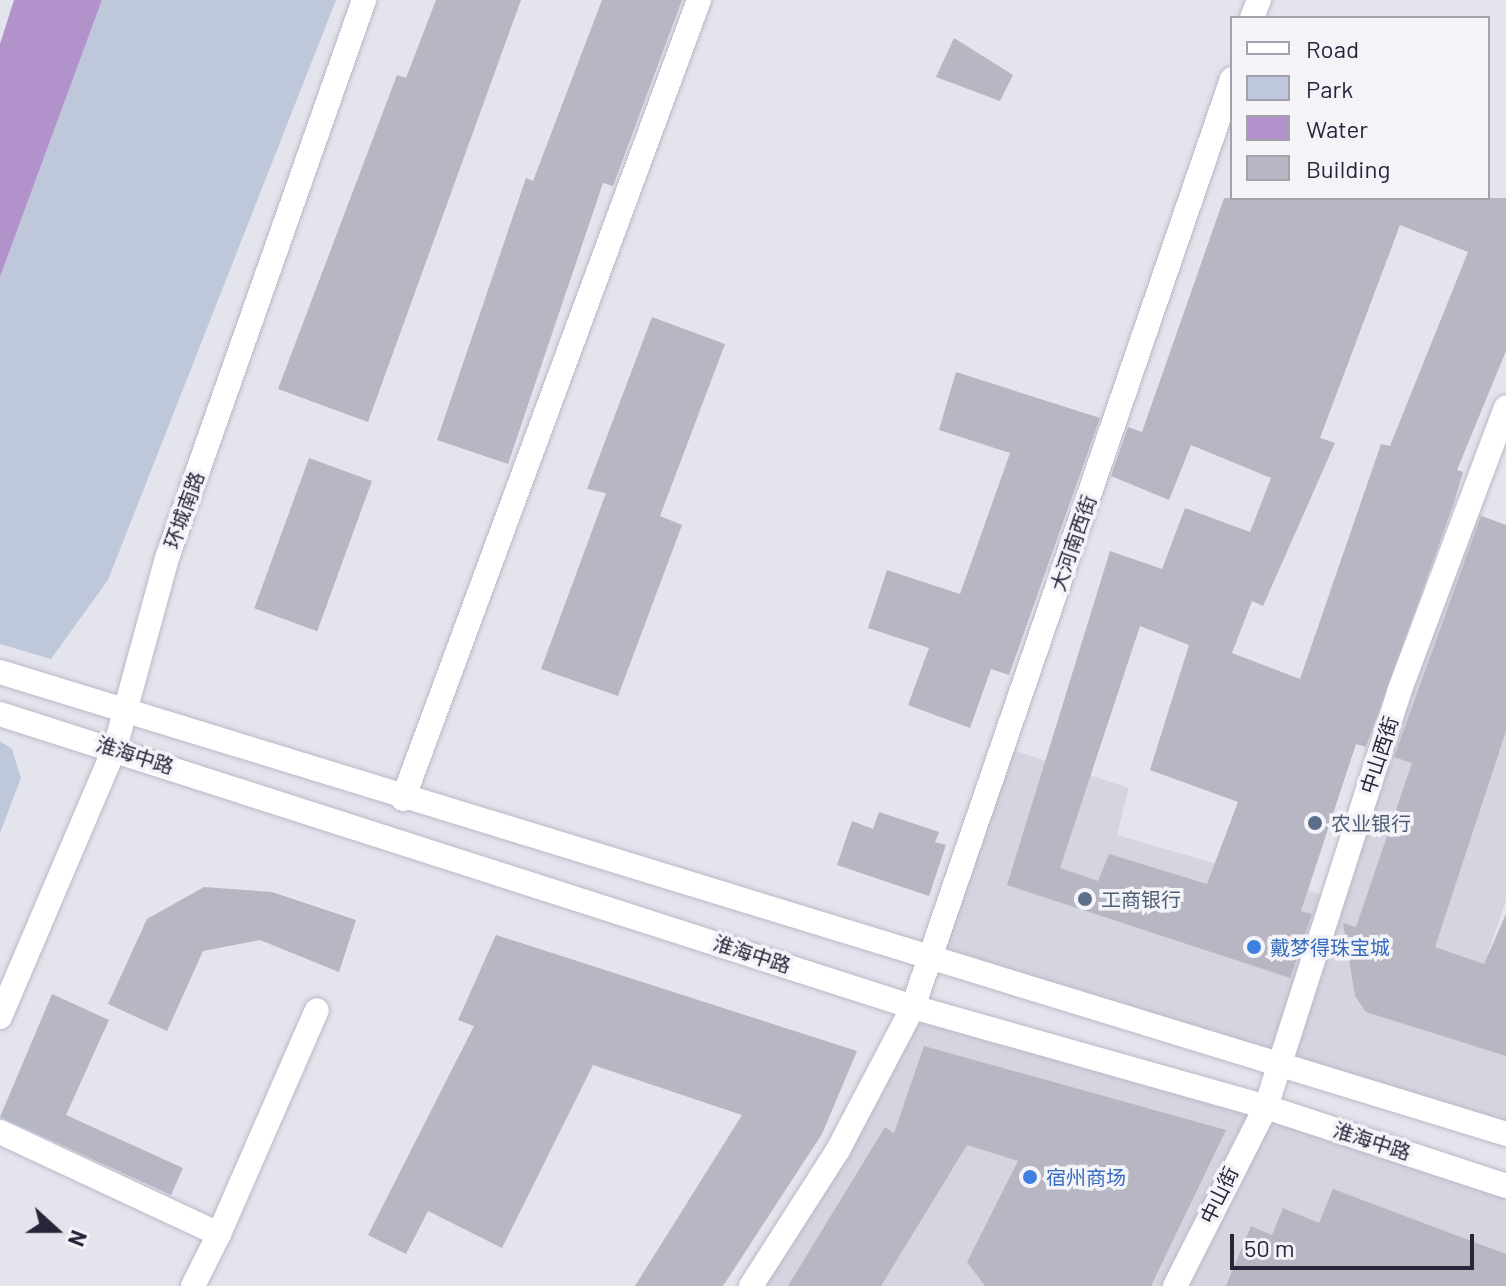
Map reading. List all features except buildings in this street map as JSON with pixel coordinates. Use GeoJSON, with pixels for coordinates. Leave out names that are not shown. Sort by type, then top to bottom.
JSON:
{"type":"FeatureCollection","features":[{"type":"Feature","properties":{"kind":"main road","name":"环城南路"},"geometry":{"type":"LineString","coordinates":[[0,1017],[115,748],[167,558],[364,0]]}},
{"type":"Feature","properties":{"kind":"main road"},"geometry":{"type":"LineString","coordinates":[[403,799],[699,0]]}},
{"type":"Feature","properties":{"kind":"main road","name":"大河南西街"},"geometry":{"type":"LineString","coordinates":[[751,1286],[838,1150],[913,1007],[1230,85]]}},
{"type":"Feature","properties":{"kind":"main road","name":"中山西街"},"geometry":{"type":"LineString","coordinates":[[1266,1107],[1399,692],[1506,407]]}},
{"type":"Feature","properties":{"kind":"main road","name":"淮海中路"},"geometry":{"type":"LineString","coordinates":[[0,672],[124,715],[1506,1134]]}},
{"type":"Feature","properties":{"kind":"main road","name":"淮海中路"},"geometry":{"type":"LineString","coordinates":[[0,714],[115,748],[913,1007],[1266,1107],[1506,1186]]}},
{"type":"Feature","properties":{"kind":"main road"},"geometry":{"type":"LineString","coordinates":[[193,1286],[219,1234],[317,1010]]}},
{"type":"Feature","properties":{"kind":"main road","name":"中山街"},"geometry":{"type":"LineString","coordinates":[[1175,1286],[1266,1107]]}},
{"type":"Feature","properties":{"kind":"main road"},"geometry":{"type":"LineString","coordinates":[[0,1132],[219,1234]]}},
{"type":"Feature","properties":{"kind":"shaded area"},"geometry":{"type":"Polygon","coordinates":[[[1467,510],[1506,525],[1506,900],[1488,953],[1506,959],[1506,1134],[930,958],[1003,747],[1129,788],[1117,835],[1334,898],[1467,510]]]}},
{"type":"Feature","properties":{"kind":"shaded area"},"geometry":{"type":"Polygon","coordinates":[[[913,1007],[1506,1186],[1506,1286],[751,1286],[913,1007]]]}},
{"type":"Feature","properties":{"kind":"green space"},"geometry":{"type":"Polygon","coordinates":[[[102,0],[336,0],[108,580],[51,659],[0,644],[0,277],[102,0]]]}},
{"type":"Feature","properties":{"kind":"green space"},"geometry":{"type":"Polygon","coordinates":[[[0,741],[12,749],[21,778],[0,833],[0,741]]]}},
{"type":"Feature","properties":{"kind":"water"},"geometry":{"type":"Polygon","coordinates":[[[14,0],[102,0],[0,277],[0,44],[14,0]]]}},
{"type":"Feature","properties":{"kind":"place","name":"农业银行"},"geometry":{"type":"Point","coordinates":[1315,823]}},
{"type":"Feature","properties":{"kind":"place","name":"工商银行"},"geometry":{"type":"Point","coordinates":[1085,899]}},
{"type":"Feature","properties":{"kind":"place","name":"戴梦得珠宝城"},"geometry":{"type":"Point","coordinates":[1254,947]}},
{"type":"Feature","properties":{"kind":"place","name":"宿州商场"},"geometry":{"type":"Point","coordinates":[1030,1177]}}]}
